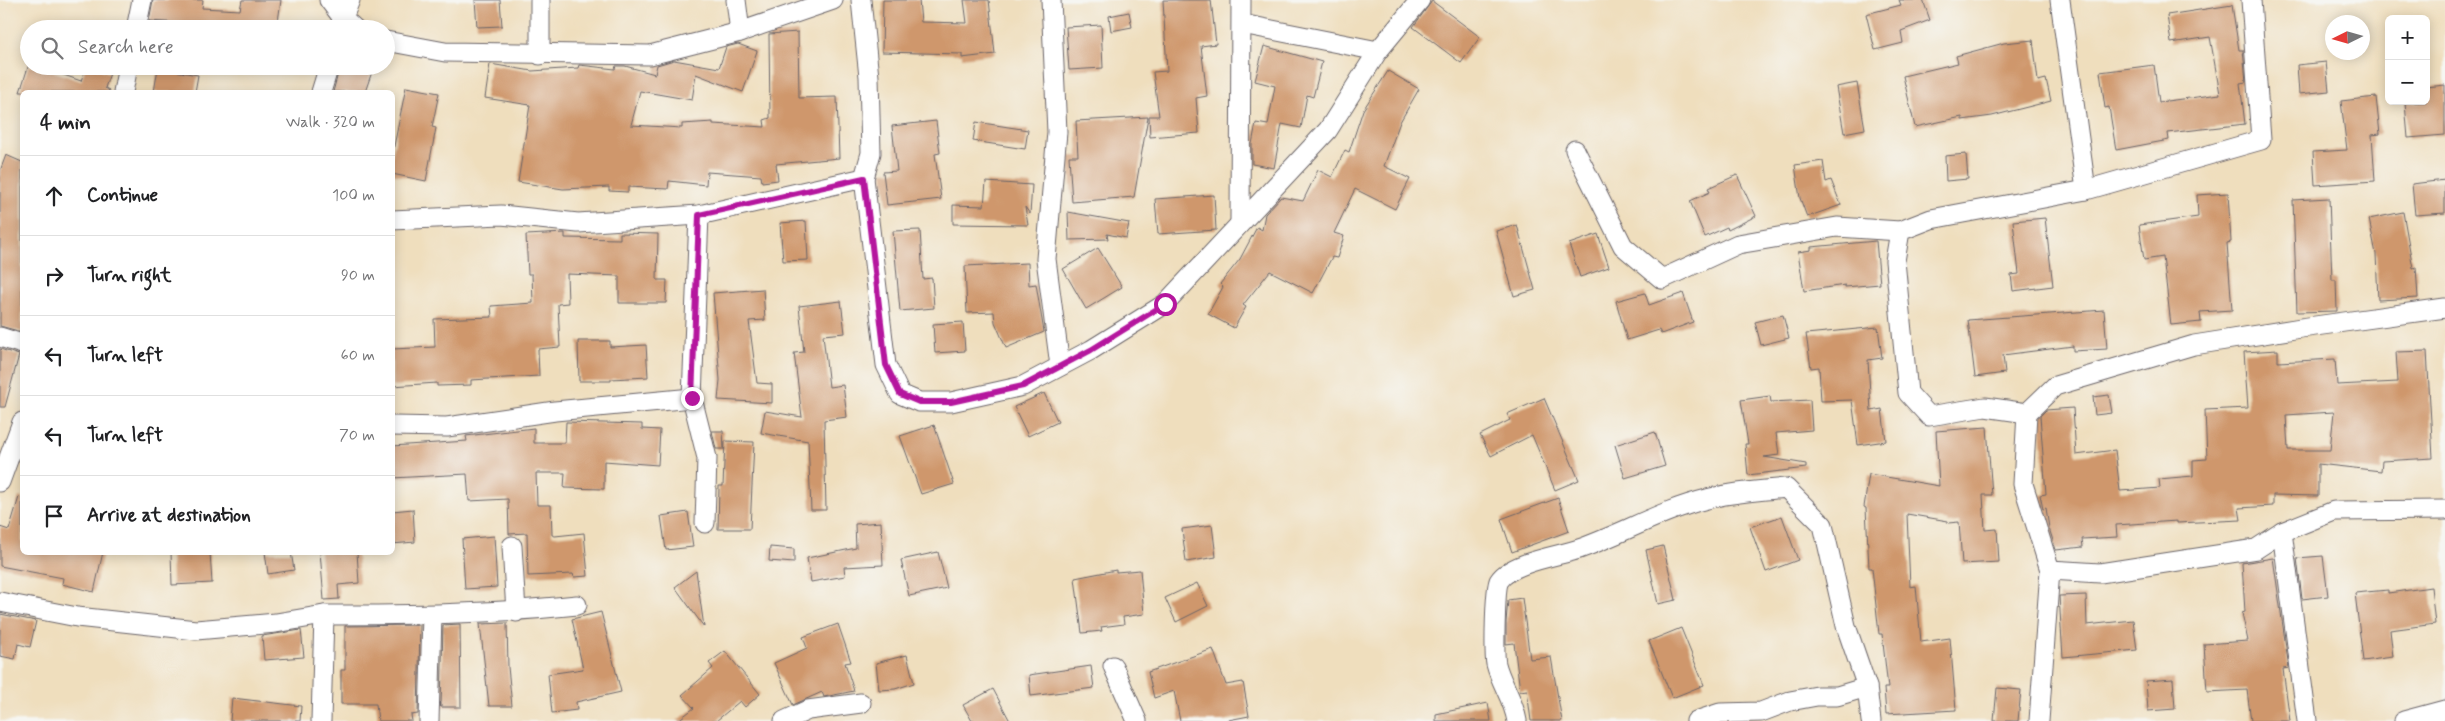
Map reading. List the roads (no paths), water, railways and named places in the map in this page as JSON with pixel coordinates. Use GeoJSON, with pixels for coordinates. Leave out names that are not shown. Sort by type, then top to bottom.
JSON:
{"type":"FeatureCollection","features":[{"type":"Feature","properties":{"kind":"street"},"geometry":{"type":"LineString","coordinates":[[138,20],[142,0]]}},
{"type":"Feature","properties":{"kind":"street"},"geometry":{"type":"LineString","coordinates":[[329,0],[342,20]]}},
{"type":"Feature","properties":{"kind":"street"},"geometry":{"type":"LineString","coordinates":[[346,20],[350,0]]}},
{"type":"Feature","properties":{"kind":"street"},"geometry":{"type":"LineString","coordinates":[[540,0],[540,55]]}},
{"type":"Feature","properties":{"kind":"street"},"geometry":{"type":"LineString","coordinates":[[736,0],[740,32]]}},
{"type":"Feature","properties":{"kind":"street"},"geometry":{"type":"LineString","coordinates":[[395,43],[445,52],[540,55],[650,55],[740,32],[832,0]]}},
{"type":"Feature","properties":{"kind":"street"},"geometry":{"type":"LineString","coordinates":[[861,0],[869,77],[871,153],[864,178],[886,365],[900,394],[919,402],[951,402],[1023,386],[1165,304],[1328,130],[1378,51],[1420,0]]}},
{"type":"Feature","properties":{"kind":"street"},"geometry":{"type":"LineString","coordinates":[[1051,0],[1057,132],[1046,259],[1060,366]]}},
{"type":"Feature","properties":{"kind":"street"},"geometry":{"type":"LineString","coordinates":[[1240,222],[1241,0]]}},
{"type":"Feature","properties":{"kind":"street"},"geometry":{"type":"LineString","coordinates":[[2060,0],[2086,190]]}},
{"type":"Feature","properties":{"kind":"street"},"geometry":{"type":"LineString","coordinates":[[1574,150],[1623,246],[1662,279],[1738,244],[1837,227],[1900,230],[1931,219],[2086,190],[2261,140],[2250,0]]}},
{"type":"Feature","properties":{"kind":"street"},"geometry":{"type":"LineString","coordinates":[[1242,24],[1378,51]]}},
{"type":"Feature","properties":{"kind":"street"},"geometry":{"type":"LineString","coordinates":[[123,90],[126,75]]}},
{"type":"Feature","properties":{"kind":"street"},"geometry":{"type":"LineString","coordinates":[[322,90],[326,75]]}},
{"type":"Feature","properties":{"kind":"street"},"geometry":{"type":"LineString","coordinates":[[395,220],[501,215],[578,223],[699,215],[864,178]]}},
{"type":"Feature","properties":{"kind":"street"},"geometry":{"type":"LineString","coordinates":[[699,215],[692,398],[707,458],[705,523]]}},
{"type":"Feature","properties":{"kind":"street"},"geometry":{"type":"LineString","coordinates":[[1900,230],[1895,261],[1908,393],[1929,416],[1984,407],[2027,412]]}},
{"type":"Feature","properties":{"kind":"street"},"geometry":{"type":"LineString","coordinates":[[2039,721],[2050,570],[2023,484],[2027,412],[2055,386],[2194,345],[2445,308]]}},
{"type":"Feature","properties":{"kind":"street"},"geometry":{"type":"LineString","coordinates":[[0,337],[20,343]]}},
{"type":"Feature","properties":{"kind":"street"},"geometry":{"type":"LineString","coordinates":[[395,426],[447,427],[555,411],[692,398]]}},
{"type":"Feature","properties":{"kind":"street"},"geometry":{"type":"LineString","coordinates":[[0,482],[20,427]]}},
{"type":"Feature","properties":{"kind":"street"},"geometry":{"type":"LineString","coordinates":[[1517,721],[1514,703],[1496,664],[1496,595],[1498,582],[1506,574],[1538,560],[1580,549],[1641,522],[1707,499],[1786,488],[1823,525],[1846,626],[1867,687],[1871,721]]}},
{"type":"Feature","properties":{"kind":"street"},"geometry":{"type":"LineString","coordinates":[[2050,570],[2100,573],[2256,549],[2282,532],[2334,511],[2445,510]]}},
{"type":"Feature","properties":{"kind":"street"},"geometry":{"type":"LineString","coordinates":[[2282,532],[2307,721]]}},
{"type":"Feature","properties":{"kind":"street"},"geometry":{"type":"LineString","coordinates":[[512,546],[516,612]]}},
{"type":"Feature","properties":{"kind":"street"},"geometry":{"type":"LineString","coordinates":[[0,602],[77,617],[196,630],[276,623],[324,615],[432,616],[516,612],[577,605]]}},
{"type":"Feature","properties":{"kind":"street"},"geometry":{"type":"LineString","coordinates":[[322,721],[324,615]]}},
{"type":"Feature","properties":{"kind":"street"},"geometry":{"type":"LineString","coordinates":[[429,721],[432,616]]}},
{"type":"Feature","properties":{"kind":"street"},"geometry":{"type":"LineString","coordinates":[[1113,666],[1137,721]]}},
{"type":"Feature","properties":{"kind":"street"},"geometry":{"type":"LineString","coordinates":[[1696,721],[1720,713],[1761,712],[1790,701],[1817,696],[1838,696],[1867,687]]}},
{"type":"Feature","properties":{"kind":"street"},"geometry":{"type":"LineString","coordinates":[[784,721],[808,710],[860,703]]}},
{"type":"Feature","properties":{"kind":"street"},"geometry":{"type":"LineString","coordinates":[[2404,721],[2445,710]]}}]}
